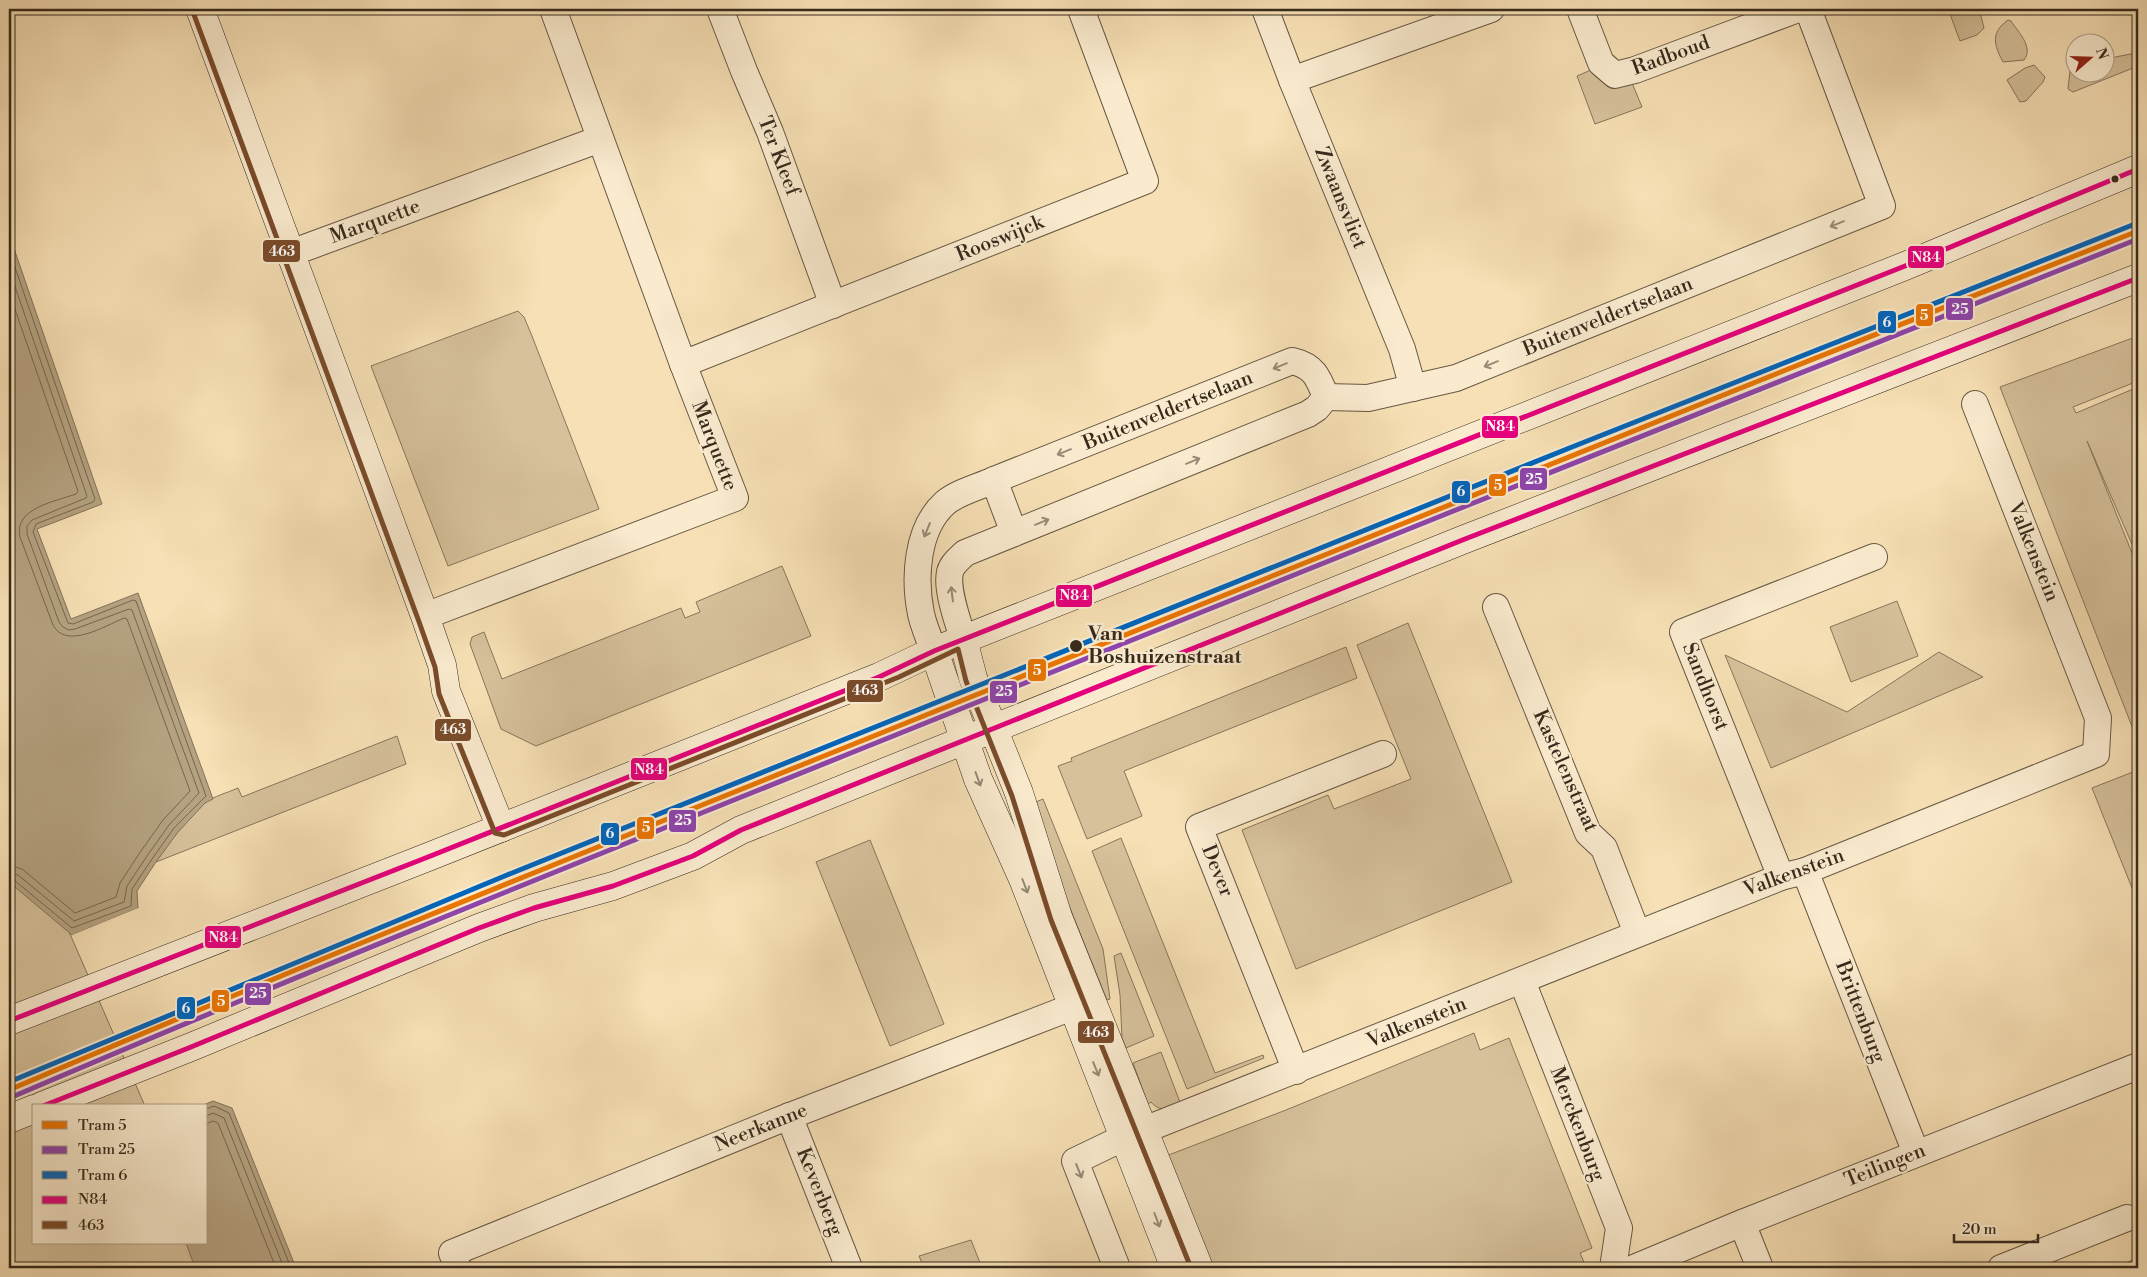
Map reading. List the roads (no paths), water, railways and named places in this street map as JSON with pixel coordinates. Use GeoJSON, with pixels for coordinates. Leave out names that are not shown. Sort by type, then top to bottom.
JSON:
{"type":"FeatureCollection","features":[{"type":"Feature","properties":{"kind":"main road"},"geometry":{"type":"LineString","coordinates":[[200,9],[425,616],[442,665],[446,691],[501,828]]}},
{"type":"Feature","properties":{"kind":"main road"},"geometry":{"type":"LineString","coordinates":[[9,1021],[501,828],[896,670],[963,639],[1905,266],[2138,169]]}},
{"type":"Feature","properties":{"kind":"main road"},"geometry":{"type":"LineString","coordinates":[[47,1104],[191,1047],[479,928],[534,908],[613,886],[692,856],[741,830],[1465,539],[2138,278]]}},
{"type":"Feature","properties":{"kind":"main road"},"geometry":{"type":"LineString","coordinates":[[963,639],[973,678],[1019,793],[1058,916],[1082,1004]]}},
{"type":"Feature","properties":{"kind":"main road"},"geometry":{"type":"LineString","coordinates":[[934,651],[980,786],[1082,1004],[1134,1134],[1199,1268]]}},
{"type":"Feature","properties":{"kind":"main road"},"geometry":{"type":"LineString","coordinates":[[9,1119],[32,1110]]}},
{"type":"Feature","properties":{"kind":"main road"},"geometry":{"type":"LineString","coordinates":[[1134,1134],[1175,1268]]}},
{"type":"Feature","properties":{"kind":"street","name":"Marquette"},"geometry":{"type":"LineString","coordinates":[[425,616],[735,498],[683,364],[553,9]]}},
{"type":"Feature","properties":{"kind":"street","name":"Ter Kleef"},"geometry":{"type":"LineString","coordinates":[[720,9],[770,132],[833,305]]}},
{"type":"Feature","properties":{"kind":"street","name":"Rooswijck"},"geometry":{"type":"LineString","coordinates":[[683,364],[1145,181],[1081,9]]}},
{"type":"Feature","properties":{"kind":"street","name":"Zwaansvliet"},"geometry":{"type":"LineString","coordinates":[[1265,9],[1402,349],[1413,388]]}},
{"type":"Feature","properties":{"kind":"street"},"geometry":{"type":"LineString","coordinates":[[1292,80],[1491,9]]}},
{"type":"Feature","properties":{"kind":"street","name":"Radboud"},"geometry":{"type":"LineString","coordinates":[[1580,9],[1601,63],[1615,75],[1635,70],[1798,9]]}},
{"type":"Feature","properties":{"kind":"street","name":"Buitenveldertselaan"},"geometry":{"type":"LineString","coordinates":[[934,651],[922,616],[917,588],[922,542],[930,521],[946,502],[994,480],[1292,361],[1304,364],[1314,372],[1326,397],[1368,398],[1456,378],[1882,206],[1808,9]]}},
{"type":"Feature","properties":{"kind":"street","name":"Marquette"},"geometry":{"type":"LineString","coordinates":[[291,252],[600,139]]}},
{"type":"Feature","properties":{"kind":"street"},"geometry":{"type":"LineString","coordinates":[[963,639],[951,588],[950,573],[954,564],[965,553],[1308,414],[1317,408],[1326,397]]}},
{"type":"Feature","properties":{"kind":"street","name":"Valkenstein"},"geometry":{"type":"LineString","coordinates":[[1134,1134],[1522,981],[1637,933],[1793,874],[2096,754],[2098,718],[1975,404]]}},
{"type":"Feature","properties":{"kind":"street"},"geometry":{"type":"LineString","coordinates":[[994,480],[1014,533]]}},
{"type":"Feature","properties":{"kind":"street","name":"Sandhorst"},"geometry":{"type":"LineString","coordinates":[[1793,874],[1683,632],[1874,557]]}},
{"type":"Feature","properties":{"kind":"street","name":"Kastelenstraat"},"geometry":{"type":"LineString","coordinates":[[1496,607],[1588,834],[1604,848],[1637,933]]}},
{"type":"Feature","properties":{"kind":"street","name":"Dever"},"geometry":{"type":"LineString","coordinates":[[1296,1071],[1199,827],[1383,754]]}},
{"type":"Feature","properties":{"kind":"street","name":"Brittenburg"},"geometry":{"type":"LineString","coordinates":[[1793,874],[1916,1154]]}},
{"type":"Feature","properties":{"kind":"street","name":"Merckenburg"},"geometry":{"type":"LineString","coordinates":[[1522,981],[1619,1228],[1613,1268]]}},
{"type":"Feature","properties":{"kind":"street","name":"Neerkanne"},"geometry":{"type":"LineString","coordinates":[[455,1261],[789,1116],[1082,1004]]}},
{"type":"Feature","properties":{"kind":"street","name":"Teilingen"},"geometry":{"type":"LineString","coordinates":[[1634,1268],[1742,1223],[2138,1066]]}},
{"type":"Feature","properties":{"kind":"street","name":"Keverberg"},"geometry":{"type":"LineString","coordinates":[[789,1116],[849,1268]]}},
{"type":"Feature","properties":{"kind":"street"},"geometry":{"type":"LineString","coordinates":[[1117,1268],[1074,1161],[1134,1134]]}},
{"type":"Feature","properties":{"kind":"street"},"geometry":{"type":"LineString","coordinates":[[2001,1268],[2127,1218]]}},
{"type":"Feature","properties":{"kind":"street"},"geometry":{"type":"LineString","coordinates":[[1742,1223],[1760,1268]]}},
{"type":"Feature","properties":{"kind":"water"},"geometry":{"type":"Polygon","coordinates":[[[9,234],[102,504],[37,529],[71,619],[138,593],[213,799],[205,803],[178,832],[156,862],[137,891],[138,908],[72,935],[9,882],[9,234]]]}},
{"type":"Feature","properties":{"kind":"water"},"geometry":{"type":"Polygon","coordinates":[[[213,1101],[232,1108],[296,1268],[195,1268],[186,1244],[208,1244],[208,1104],[206,1104],[213,1101]]]}},
{"type":"Feature","properties":{"kind":"tram line","name":"6"},"geometry":{"type":"LineString","coordinates":[[9,1082],[507,875],[1572,447],[2135,224]]}},
{"type":"Feature","properties":{"kind":"tram line","name":"5"},"geometry":{"type":"LineString","coordinates":[[9,1090],[385,933],[1575,454],[2138,231]]}},
{"type":"Feature","properties":{"kind":"tram line","name":"25"},"geometry":{"type":"LineString","coordinates":[[12,1097],[387,940],[1576,462],[2138,239]]}},
{"type":"Feature","properties":{"kind":"place","name":"Van Boshuizenstraat"},"geometry":{"type":"Point","coordinates":[1076,646]}}]}
